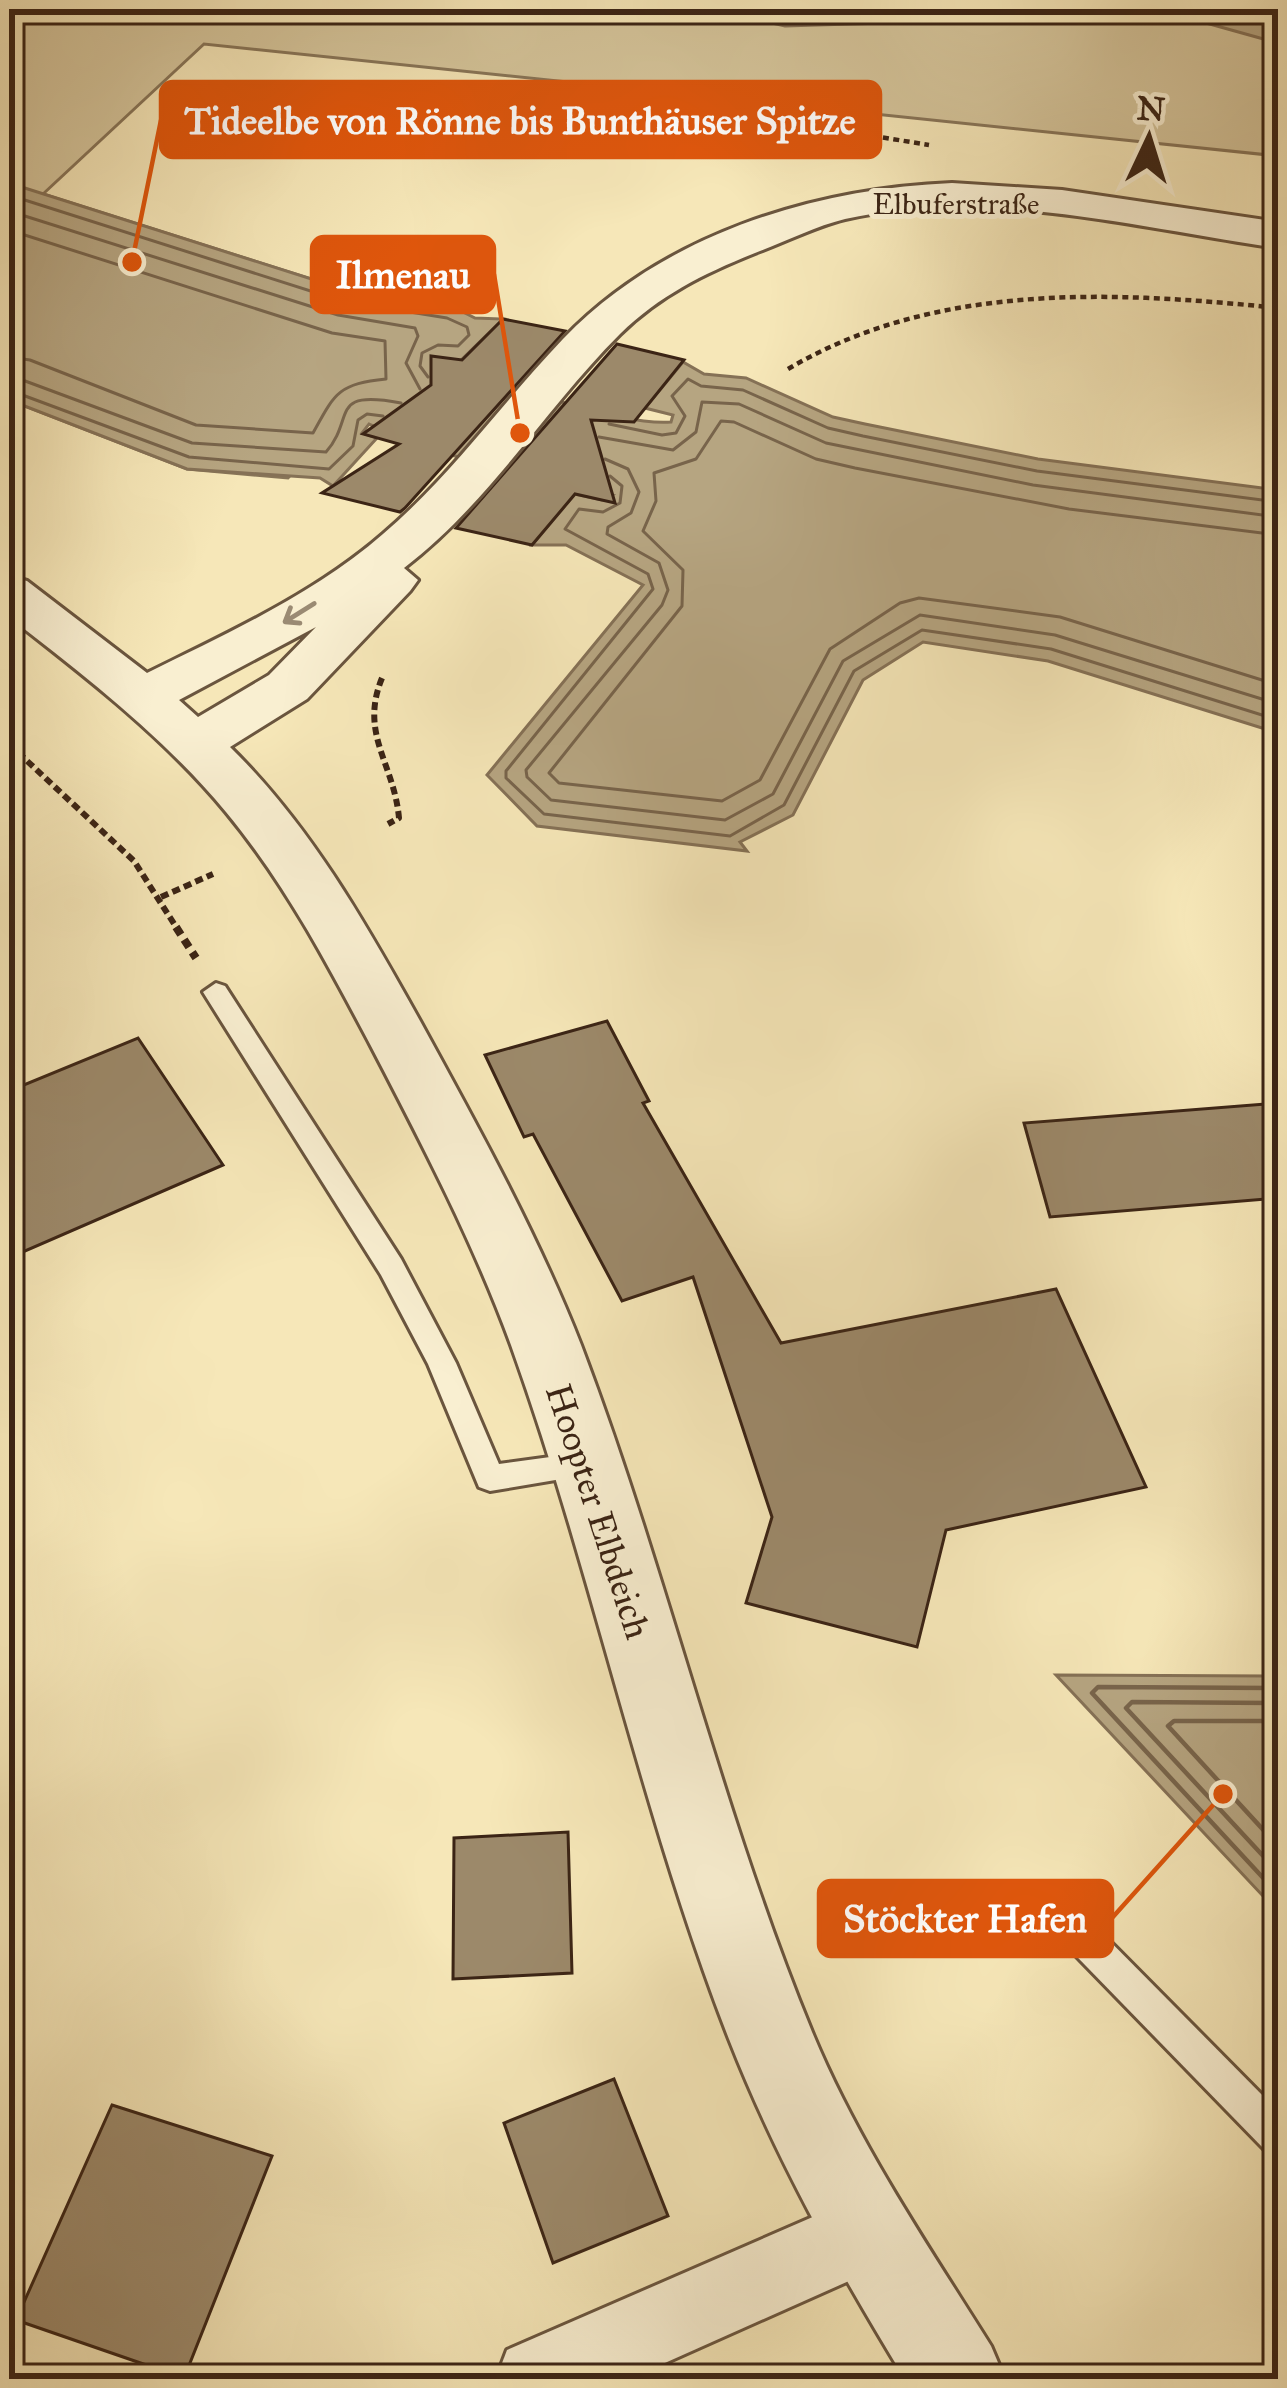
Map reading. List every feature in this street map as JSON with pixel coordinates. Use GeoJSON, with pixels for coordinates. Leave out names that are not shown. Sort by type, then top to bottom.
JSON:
{"type":"FeatureCollection","features":[{"type":"Feature","properties":{"kind":"street","name":"Elbuferstraße"},"geometry":{"type":"LineString","coordinates":[[143,696],[259,638],[333,592],[428,520],[640,292],[760,236],[945,218],[1059,215],[1156,220],[1278,235]]}},
{"type":"Feature","properties":{"kind":"street","name":"Elbuferstraße"},"geometry":{"type":"LineString","coordinates":[[196,743],[250,714],[319,660],[391,582],[428,520]]}},
{"type":"Feature","properties":{"kind":"street","name":"Hoopter Elbdeich"},"geometry":{"type":"LineString","coordinates":[[9,592],[196,743],[290,853],[397,1035],[544,1340],[772,2040],[825,2154],[958,2379]]}},
{"type":"Feature","properties":{"kind":"street"},"geometry":{"type":"LineString","coordinates":[[536,2379],[868,2232]]}},
{"type":"Feature","properties":{"kind":"lane"},"geometry":{"type":"LineString","coordinates":[[216,992],[391,1267],[442,1363],[490,1478],[587,1464]]}},
{"type":"Feature","properties":{"kind":"lane"},"geometry":{"type":"LineString","coordinates":[[1062,1917],[1278,2138]]}},
{"type":"Feature","properties":{"kind":"path"},"geometry":{"type":"LineString","coordinates":[[788,369],[812,350],[862,331],[993,304],[1125,295],[1278,308]]}},
{"type":"Feature","properties":{"kind":"path"},"geometry":{"type":"LineString","coordinates":[[388,667],[371,703],[369,726],[399,806],[399,818],[388,824]]}},
{"type":"Feature","properties":{"kind":"path"},"geometry":{"type":"LineString","coordinates":[[9,744],[134,861],[216,992]]}},
{"type":"Feature","properties":{"kind":"path"},"geometry":{"type":"LineString","coordinates":[[160,897],[213,874]]}},
{"type":"Feature","properties":{"kind":"shaded area"},"geometry":{"type":"Polygon","coordinates":[[[9,9],[1278,9],[1278,156],[204,44],[43,194],[346,290],[451,306],[288,478],[187,469],[9,400],[9,9]]]}},
{"type":"Feature","properties":{"kind":"water"},"geometry":{"type":"Polygon","coordinates":[[[710,9],[956,9],[949,21],[785,26],[710,9]]]}},
{"type":"Feature","properties":{"kind":"water"},"geometry":{"type":"Polygon","coordinates":[[[1156,9],[1278,9],[1278,43],[1156,9]]]}},
{"type":"Feature","properties":{"kind":"water"},"geometry":{"type":"Polygon","coordinates":[[[9,183],[346,290],[451,306],[475,318],[503,319],[459,362],[434,359],[518,389],[620,417],[671,422],[673,415],[645,408],[683,362],[704,374],[746,378],[833,417],[865,424],[1038,459],[1278,490],[1278,733],[1048,661],[923,642],[863,680],[793,815],[740,842],[747,851],[537,826],[487,775],[643,585],[566,545],[532,545],[575,494],[602,500],[612,495],[431,450],[369,424],[362,433],[377,438],[333,486],[320,478],[187,469],[9,400],[9,183]]]}},
{"type":"Feature","properties":{"kind":"water"},"geometry":{"type":"Polygon","coordinates":[[[1056,1675],[1278,1676],[1278,1912],[1056,1675]]]}},
{"type":"Feature","properties":{"kind":"building"},"geometry":{"type":"Polygon","coordinates":[[[503,319],[565,331],[405,508],[400,512],[322,493],[399,444],[363,434],[431,385],[431,356],[462,360],[503,319]]]}},
{"type":"Feature","properties":{"kind":"building"},"geometry":{"type":"Polygon","coordinates":[[[617,344],[684,360],[634,422],[591,420],[615,503],[575,494],[532,545],[456,528],[617,344]]]}},
{"type":"Feature","properties":{"kind":"building"},"geometry":{"type":"Polygon","coordinates":[[[607,1021],[649,1101],[643,1103],[781,1343],[1056,1289],[1146,1487],[946,1530],[917,1647],[746,1603],[772,1517],[693,1277],[622,1301],[533,1134],[524,1137],[485,1055],[607,1021]]]}},
{"type":"Feature","properties":{"kind":"building"},"geometry":{"type":"Polygon","coordinates":[[[138,1038],[223,1165],[9,1258],[9,1091],[138,1038]]]}},
{"type":"Feature","properties":{"kind":"building"},"geometry":{"type":"Polygon","coordinates":[[[1278,1103],[1278,1198],[1050,1217],[1024,1123],[1278,1103]]]}},
{"type":"Feature","properties":{"kind":"building"},"geometry":{"type":"Polygon","coordinates":[[[568,1832],[572,1973],[453,1979],[454,1838],[568,1832]]]}},
{"type":"Feature","properties":{"kind":"building"},"geometry":{"type":"Polygon","coordinates":[[[614,2079],[668,2216],[553,2263],[504,2123],[614,2079]]]}},
{"type":"Feature","properties":{"kind":"building"},"geometry":{"type":"Polygon","coordinates":[[[112,2105],[272,2156],[184,2378],[16,2320],[112,2105]]]}},
{"type":"Feature","properties":{"kind":"place","name":"Tideelbe von Rönne bis Bunthäuser Spitze"},"geometry":{"type":"Point","coordinates":[132,262]}},
{"type":"Feature","properties":{"kind":"place","name":"Ilmenau"},"geometry":{"type":"Point","coordinates":[520,433]}},
{"type":"Feature","properties":{"kind":"place","name":"Stöckter Hafen"},"geometry":{"type":"Point","coordinates":[1223,1794]}}]}
